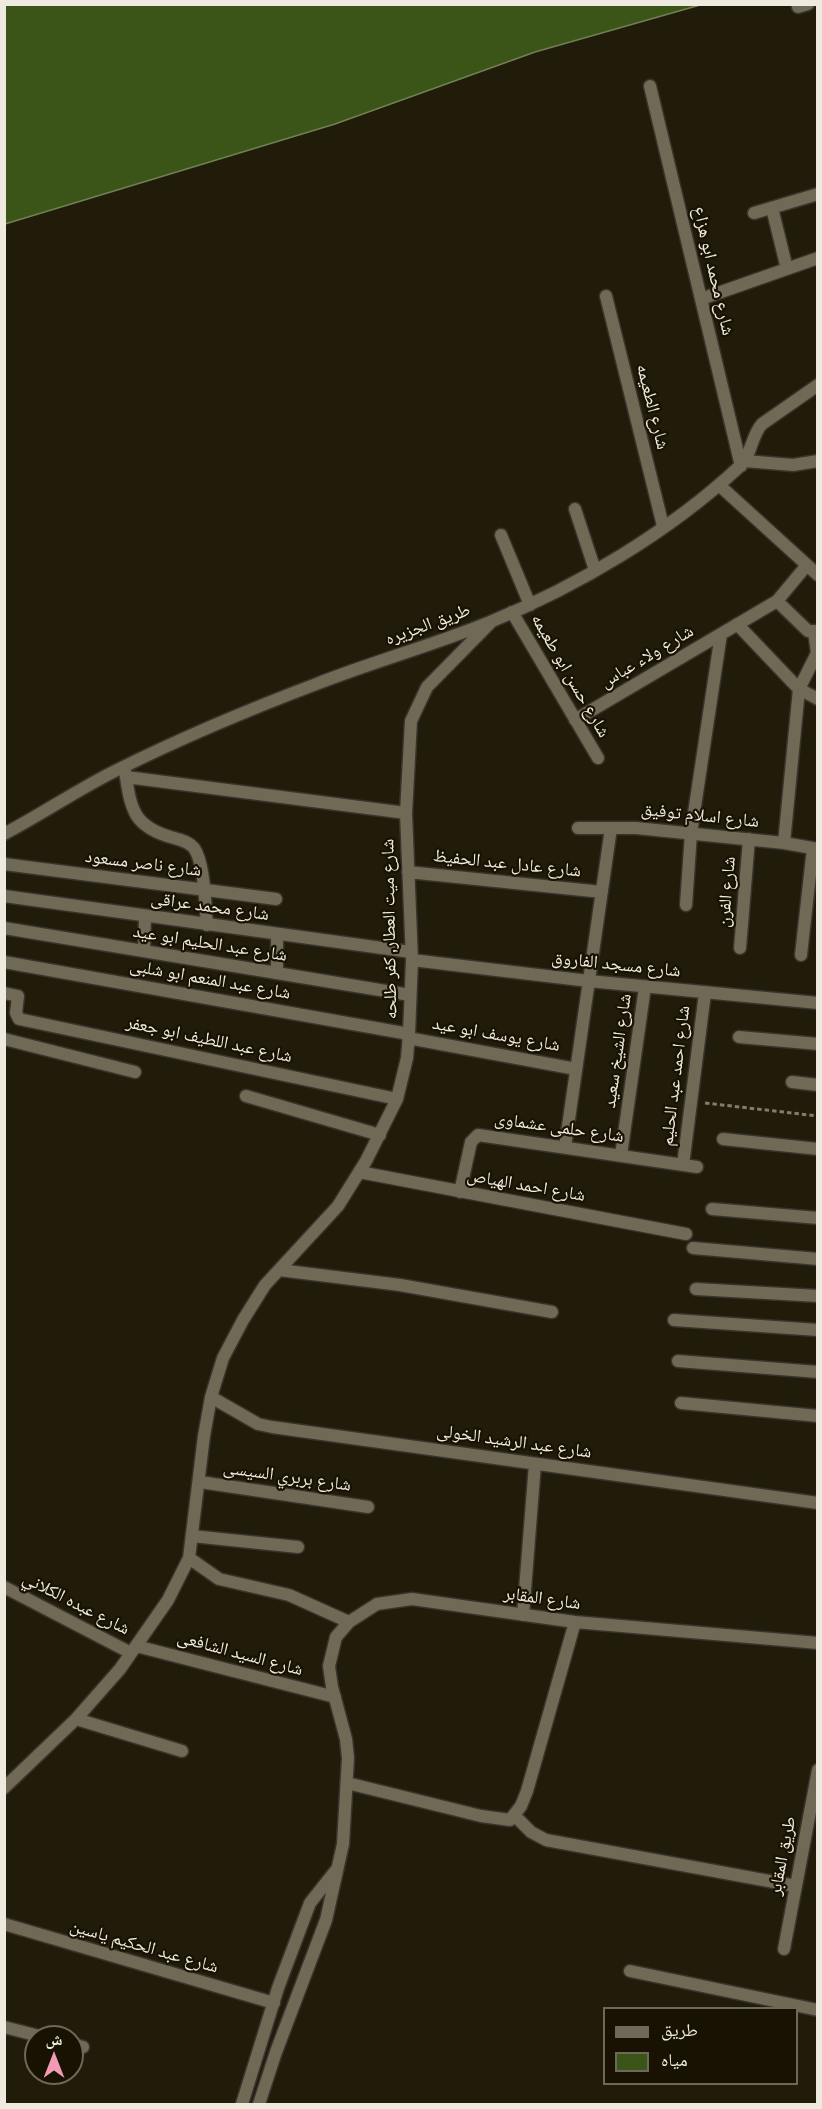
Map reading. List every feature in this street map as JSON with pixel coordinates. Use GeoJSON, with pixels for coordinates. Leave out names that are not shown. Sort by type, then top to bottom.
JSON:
{"type":"FeatureCollection","features":[{"type":"Feature","properties":{"kind":"street","name":"شارع محمد ابو هزاع"},"geometry":{"type":"LineString","coordinates":[[650,86],[743,463]]}},
{"type":"Feature","properties":{"kind":"street"},"geometry":{"type":"LineString","coordinates":[[754,213],[818,194]]}},
{"type":"Feature","properties":{"kind":"street"},"geometry":{"type":"LineString","coordinates":[[772,208],[787,268]]}},
{"type":"Feature","properties":{"kind":"street"},"geometry":{"type":"LineString","coordinates":[[701,299],[817,258]]}},
{"type":"Feature","properties":{"kind":"street","name":"شارع الطعيمه"},"geometry":{"type":"LineString","coordinates":[[606,296],[663,526]]}},
{"type":"Feature","properties":{"kind":"street"},"geometry":{"type":"LineString","coordinates":[[818,386],[756,429],[743,463],[793,465],[818,460]]}},
{"type":"Feature","properties":{"kind":"street","name":"طريق الجزيره"},"geometry":{"type":"LineString","coordinates":[[4,834],[125,772],[187,737],[318,683],[492,621],[530,604],[594,570],[663,526],[743,463]]}},
{"type":"Feature","properties":{"kind":"street"},"geometry":{"type":"LineString","coordinates":[[719,484],[818,575]]}},
{"type":"Feature","properties":{"kind":"street"},"geometry":{"type":"LineString","coordinates":[[575,509],[594,570]]}},
{"type":"Feature","properties":{"kind":"street"},"geometry":{"type":"LineString","coordinates":[[501,535],[530,604]]}},
{"type":"Feature","properties":{"kind":"street"},"geometry":{"type":"LineString","coordinates":[[784,843],[799,689],[817,653],[816,631],[808,631],[777,601],[807,565]]}},
{"type":"Feature","properties":{"kind":"street","name":"شارع ولاء عباس"},"geometry":{"type":"LineString","coordinates":[[575,720],[777,601]]}},
{"type":"Feature","properties":{"kind":"street","name":"شارع حسن ابو طعيمه"},"geometry":{"type":"LineString","coordinates":[[512,612],[598,758]]}},
{"type":"Feature","properties":{"kind":"street","name":"شارع ميت العطار, كفر طلحه"},"geometry":{"type":"LineString","coordinates":[[4,1788],[76,1719],[120,1669],[168,1600],[189,1558],[211,1397],[224,1358],[243,1320],[265,1285],[338,1206],[380,1135],[397,1099],[407,1058],[409,1036],[411,956],[406,813],[408,740],[418,703],[427,687],[492,621]]}},
{"type":"Feature","properties":{"kind":"street"},"geometry":{"type":"LineString","coordinates":[[737,624],[799,689],[818,699]]}},
{"type":"Feature","properties":{"kind":"street"},"geometry":{"type":"LineString","coordinates":[[686,905],[691,833],[721,634]]}},
{"type":"Feature","properties":{"kind":"street"},"geometry":{"type":"LineString","coordinates":[[207,925],[199,859],[192,846],[145,828],[132,806],[125,772],[406,813]]}},
{"type":"Feature","properties":{"kind":"street","name":"شارع اسلام توفيق"},"geometry":{"type":"LineString","coordinates":[[578,828],[636,828],[784,843],[815,849]]}},
{"type":"Feature","properties":{"kind":"street"},"geometry":{"type":"LineString","coordinates":[[565,1147],[611,828]]}},
{"type":"Feature","properties":{"kind":"street","name":"شارع الفرن"},"geometry":{"type":"LineString","coordinates":[[740,948],[749,839]]}},
{"type":"Feature","properties":{"kind":"street"},"geometry":{"type":"LineString","coordinates":[[801,955],[815,849]]}},
{"type":"Feature","properties":{"kind":"street","name":"شارع ناصر مسعود"},"geometry":{"type":"LineString","coordinates":[[4,864],[276,900]]}},
{"type":"Feature","properties":{"kind":"street","name":"شارع عادل عبد الحفيظ"},"geometry":{"type":"LineString","coordinates":[[408,872],[602,892]]}},
{"type":"Feature","properties":{"kind":"street","name":"شارع محمد عراقى"},"geometry":{"type":"LineString","coordinates":[[4,896],[277,934],[411,956]]}},
{"type":"Feature","properties":{"kind":"street"},"geometry":{"type":"LineString","coordinates":[[144,951],[145,917]]}},
{"type":"Feature","properties":{"kind":"street","name":"شارع عبد الحليم ابو عيد"},"geometry":{"type":"LineString","coordinates":[[4,928],[410,995]]}},
{"type":"Feature","properties":{"kind":"street"},"geometry":{"type":"LineString","coordinates":[[277,934],[277,973]]}},
{"type":"Feature","properties":{"kind":"street","name":"شارع مسجد الفاروق"},"geometry":{"type":"LineString","coordinates":[[411,956],[589,981],[818,1003]]}},
{"type":"Feature","properties":{"kind":"street","name":"شارع عبد المنعم ابو شلبى"},"geometry":{"type":"LineString","coordinates":[[4,962],[409,1036]]}},
{"type":"Feature","properties":{"kind":"street","name":"شارع الشيخ سعيد"},"geometry":{"type":"LineString","coordinates":[[621,1155],[645,987]]}},
{"type":"Feature","properties":{"kind":"street","name":"شارع عبد اللطيف ابو جعفر"},"geometry":{"type":"LineString","coordinates":[[4,993],[18,996],[16,1013],[19,1019],[397,1099]]}},
{"type":"Feature","properties":{"kind":"street","name":"شارع احمد عبد الحليم"},"geometry":{"type":"LineString","coordinates":[[683,1165],[705,993]]}},
{"type":"Feature","properties":{"kind":"street","name":"شارع يوسف ابو عيد"},"geometry":{"type":"LineString","coordinates":[[409,1036],[576,1069]]}},
{"type":"Feature","properties":{"kind":"street"},"geometry":{"type":"LineString","coordinates":[[739,1037],[818,1044]]}},
{"type":"Feature","properties":{"kind":"street"},"geometry":{"type":"LineString","coordinates":[[4,1039],[135,1072]]}},
{"type":"Feature","properties":{"kind":"street"},"geometry":{"type":"LineString","coordinates":[[792,1082],[818,1085]]}},
{"type":"Feature","properties":{"kind":"street"},"geometry":{"type":"LineString","coordinates":[[246,1096],[380,1135]]}},
{"type":"Feature","properties":{"kind":"street","name":"شارع حلمى عشماوى"},"geometry":{"type":"LineString","coordinates":[[460,1192],[474,1136],[697,1167]]}},
{"type":"Feature","properties":{"kind":"street"},"geometry":{"type":"LineString","coordinates":[[723,1139],[818,1149]]}},
{"type":"Feature","properties":{"kind":"street","name":"شارع احمد الهياص"},"geometry":{"type":"LineString","coordinates":[[359,1172],[686,1234]]}},
{"type":"Feature","properties":{"kind":"street"},"geometry":{"type":"LineString","coordinates":[[712,1209],[818,1218]]}},
{"type":"Feature","properties":{"kind":"street"},"geometry":{"type":"LineString","coordinates":[[693,1248],[818,1259]]}},
{"type":"Feature","properties":{"kind":"street"},"geometry":{"type":"LineString","coordinates":[[279,1270],[400,1285],[552,1312]]}},
{"type":"Feature","properties":{"kind":"street"},"geometry":{"type":"LineString","coordinates":[[696,1289],[818,1296]]}},
{"type":"Feature","properties":{"kind":"street"},"geometry":{"type":"LineString","coordinates":[[674,1320],[818,1330]]}},
{"type":"Feature","properties":{"kind":"street"},"geometry":{"type":"LineString","coordinates":[[678,1361],[818,1372]]}},
{"type":"Feature","properties":{"kind":"street","name":"شارع عبد الرشيد الخولى"},"geometry":{"type":"LineString","coordinates":[[211,1397],[258,1424],[272,1427],[818,1503]]}},
{"type":"Feature","properties":{"kind":"street"},"geometry":{"type":"LineString","coordinates":[[681,1403],[818,1416]]}},
{"type":"Feature","properties":{"kind":"street"},"geometry":{"type":"LineString","coordinates":[[523,1615],[536,1464]]}},
{"type":"Feature","properties":{"kind":"street","name":"شارع بربري السيسى"},"geometry":{"type":"LineString","coordinates":[[200,1482],[368,1507]]}},
{"type":"Feature","properties":{"kind":"street"},"geometry":{"type":"LineString","coordinates":[[192,1536],[298,1547]]}},
{"type":"Feature","properties":{"kind":"street"},"geometry":{"type":"LineString","coordinates":[[189,1558],[219,1579],[289,1595],[349,1622]]}},
{"type":"Feature","properties":{"kind":"street","name":"شارع عبده الكلاني"},"geometry":{"type":"LineString","coordinates":[[4,1587],[134,1649]]}},
{"type":"Feature","properties":{"kind":"street","name":"شارع المقابر"},"geometry":{"type":"LineString","coordinates":[[259,2104],[276,2052],[326,1920],[343,1844],[347,1783],[346,1739],[330,1677],[330,1656],[336,1637],[349,1622],[377,1605],[400,1599],[575,1622],[818,1643]]}},
{"type":"Feature","properties":{"kind":"street"},"geometry":{"type":"LineString","coordinates":[[347,1783],[510,1820],[515,1816],[527,1791],[575,1622]]}},
{"type":"Feature","properties":{"kind":"street","name":"شارع السيد الشافعى"},"geometry":{"type":"LineString","coordinates":[[134,1649],[335,1697]]}},
{"type":"Feature","properties":{"kind":"street"},"geometry":{"type":"LineString","coordinates":[[76,1719],[182,1751]]}},
{"type":"Feature","properties":{"kind":"street","name":"طريق المقابر"},"geometry":{"type":"LineString","coordinates":[[784,1949],[818,1770]]}},
{"type":"Feature","properties":{"kind":"street"},"geometry":{"type":"LineString","coordinates":[[515,1816],[531,1832],[546,1840],[796,1886]]}},
{"type":"Feature","properties":{"kind":"street"},"geometry":{"type":"LineString","coordinates":[[243,2104],[274,2003],[309,1903],[338,1868]]}},
{"type":"Feature","properties":{"kind":"street","name":"شارع عبد الحكيم ياسين"},"geometry":{"type":"LineString","coordinates":[[4,1924],[274,2003]]}},
{"type":"Feature","properties":{"kind":"street"},"geometry":{"type":"LineString","coordinates":[[630,1971],[818,2010]]}},
{"type":"Feature","properties":{"kind":"street"},"geometry":{"type":"LineString","coordinates":[[4,2027],[24,2032]]}},
{"type":"Feature","properties":{"kind":"path"},"geometry":{"type":"LineString","coordinates":[[691,1102],[818,1116]]}},
{"type":"Feature","properties":{"kind":"water"},"geometry":{"type":"Polygon","coordinates":[[[4,5],[700,5],[535,52],[335,124],[5,224],[4,5]]]}}]}
